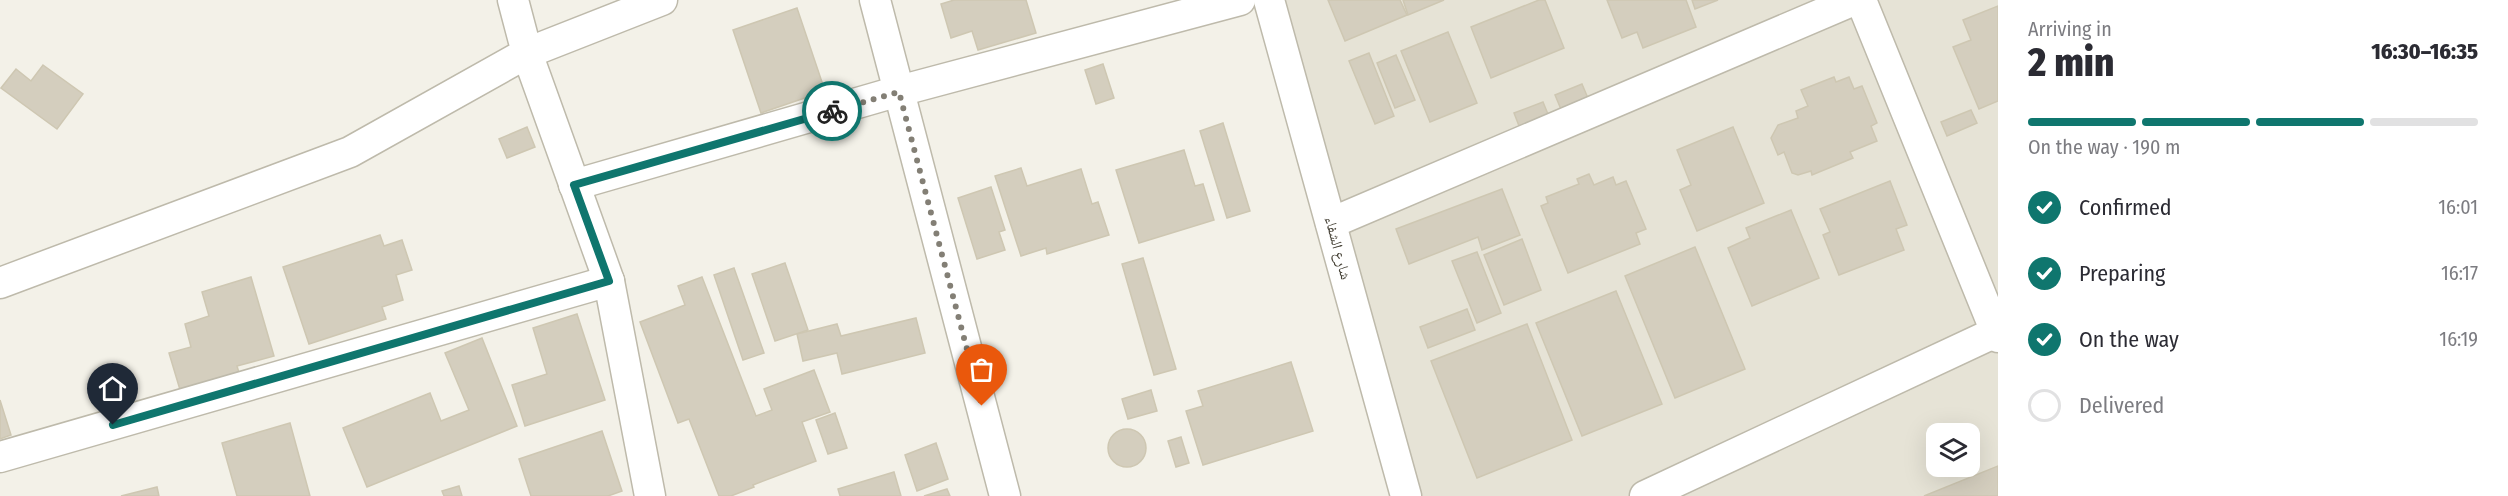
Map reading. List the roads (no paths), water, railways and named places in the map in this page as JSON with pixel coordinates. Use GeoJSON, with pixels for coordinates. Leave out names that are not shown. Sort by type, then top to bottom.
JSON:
{"type":"FeatureCollection","features":[{"type":"Feature","properties":{"kind":"street"},"geometry":{"type":"LineString","coordinates":[[513,0],[527,53],[609,281],[650,496]]}},
{"type":"Feature","properties":{"kind":"street"},"geometry":{"type":"LineString","coordinates":[[0,283],[350,152],[527,53],[662,0]]}},
{"type":"Feature","properties":{"kind":"street"},"geometry":{"type":"LineString","coordinates":[[875,0],[1005,496]]}},
{"type":"Feature","properties":{"kind":"street"},"geometry":{"type":"LineString","coordinates":[[574,185],[899,92],[1240,0]]}},
{"type":"Feature","properties":{"kind":"street","name":"شارع الشفاء"},"geometry":{"type":"LineString","coordinates":[[1269,0],[1406,496]]}},
{"type":"Feature","properties":{"kind":"street"},"geometry":{"type":"LineString","coordinates":[[1331,223],[1854,0]]}},
{"type":"Feature","properties":{"kind":"street"},"geometry":{"type":"LineString","coordinates":[[1645,496],[1997,334],[1988,285],[1861,0]]}},
{"type":"Feature","properties":{"kind":"street"},"geometry":{"type":"LineString","coordinates":[[0,457],[609,281]]}}]}
